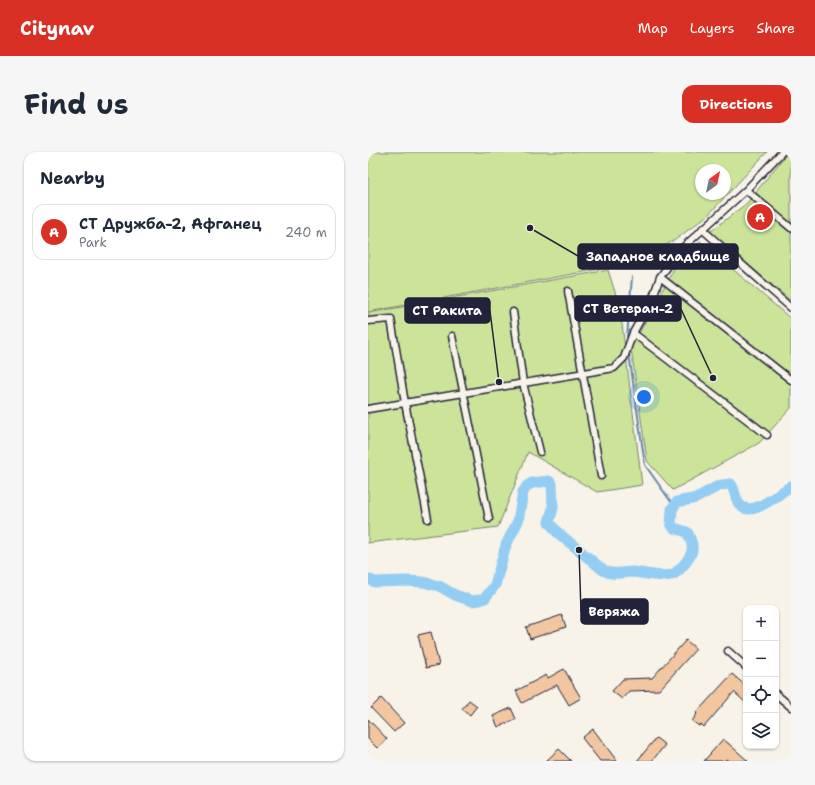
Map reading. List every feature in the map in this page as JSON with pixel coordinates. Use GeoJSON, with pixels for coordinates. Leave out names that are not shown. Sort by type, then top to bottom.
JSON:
{"type":"FeatureCollection","features":[{"type":"Feature","properties":{"kind":"street"},"geometry":{"type":"LineString","coordinates":[[368,409],[614,368],[624,358],[632,333],[653,297],[660,277],[679,251],[746,190],[782,152]]}},
{"type":"Feature","properties":{"kind":"street"},"geometry":{"type":"LineString","coordinates":[[746,190],[791,228]]}},
{"type":"Feature","properties":{"kind":"street"},"geometry":{"type":"LineString","coordinates":[[702,230],[791,308]]}},
{"type":"Feature","properties":{"kind":"street"},"geometry":{"type":"LineString","coordinates":[[660,277],[791,380]]}},
{"type":"Feature","properties":{"kind":"street"},"geometry":{"type":"LineString","coordinates":[[568,290],[601,476]]}},
{"type":"Feature","properties":{"kind":"street"},"geometry":{"type":"LineString","coordinates":[[513,312],[523,383],[540,452]]}},
{"type":"Feature","properties":{"kind":"street"},"geometry":{"type":"LineString","coordinates":[[368,321],[390,319],[428,519]]}},
{"type":"Feature","properties":{"kind":"street"},"geometry":{"type":"LineString","coordinates":[[632,333],[767,436]]}},
{"type":"Feature","properties":{"kind":"street"},"geometry":{"type":"LineString","coordinates":[[452,336],[489,519]]}},
{"type":"Feature","properties":{"kind":"street"},"geometry":{"type":"LineString","coordinates":[[728,651],[743,664]]}},
{"type":"Feature","properties":{"kind":"street"},"geometry":{"type":"LineString","coordinates":[[779,697],[791,707]]}},
{"type":"Feature","properties":{"kind":"green space"},"geometry":{"type":"Polygon","coordinates":[[[368,152],[767,152],[731,190],[731,164],[695,164],[695,200],[722,200],[708,215],[675,240],[632,263],[368,312],[368,152]]]}},
{"type":"Feature","properties":{"kind":"green space"},"geometry":{"type":"Polygon","coordinates":[[[788,152],[791,152],[791,301],[710,232],[747,203],[788,152]]]}},
{"type":"Feature","properties":{"kind":"green space"},"geometry":{"type":"Polygon","coordinates":[[[700,241],[791,319],[791,408],[759,443],[673,490],[647,461],[631,348],[676,265],[700,241]]]}},
{"type":"Feature","properties":{"kind":"green space"},"geometry":{"type":"Polygon","coordinates":[[[608,270],[620,308],[642,485],[597,492],[528,452],[498,527],[368,543],[368,313],[608,270]]]}},
{"type":"Feature","properties":{"kind":"building"},"geometry":{"type":"Polygon","coordinates":[[[562,615],[566,627],[530,639],[526,627],[562,615]]]}},
{"type":"Feature","properties":{"kind":"building"},"geometry":{"type":"Polygon","coordinates":[[[431,632],[439,665],[426,668],[418,635],[431,632]]]}},
{"type":"Feature","properties":{"kind":"building"},"geometry":{"type":"Polygon","coordinates":[[[686,640],[696,649],[659,690],[629,691],[622,699],[612,691],[623,679],[652,678],[686,640]]]}},
{"type":"Feature","properties":{"kind":"building"},"geometry":{"type":"Polygon","coordinates":[[[564,669],[581,698],[569,705],[557,685],[522,703],[516,691],[546,675],[548,678],[564,669]]]}},
{"type":"Feature","properties":{"kind":"building"},"geometry":{"type":"Polygon","coordinates":[[[732,674],[743,683],[743,700],[734,692],[704,727],[701,724],[699,726],[692,721],[697,714],[696,713],[732,674]]]}},
{"type":"Feature","properties":{"kind":"building"},"geometry":{"type":"Polygon","coordinates":[[[381,698],[404,723],[394,732],[371,708],[381,698]]]}},
{"type":"Feature","properties":{"kind":"building"},"geometry":{"type":"Polygon","coordinates":[[[469,700],[477,706],[470,715],[462,709],[469,700]]]}},
{"type":"Feature","properties":{"kind":"building"},"geometry":{"type":"Polygon","coordinates":[[[511,708],[516,719],[498,727],[493,716],[511,708]]]}},
{"type":"Feature","properties":{"kind":"building"},"geometry":{"type":"Polygon","coordinates":[[[368,719],[387,739],[377,748],[368,739],[368,719]]]}},
{"type":"Feature","properties":{"kind":"building"},"geometry":{"type":"Polygon","coordinates":[[[593,729],[617,761],[600,761],[582,738],[593,729]]]}},
{"type":"Feature","properties":{"kind":"building"},"geometry":{"type":"Polygon","coordinates":[[[656,738],[665,745],[652,761],[637,761],[656,738]]]}},
{"type":"Feature","properties":{"kind":"building"},"geometry":{"type":"Polygon","coordinates":[[[723,739],[748,761],[729,761],[726,759],[724,761],[704,761],[723,739]]]}},
{"type":"Feature","properties":{"kind":"building"},"geometry":{"type":"Polygon","coordinates":[[[559,749],[571,761],[546,761],[559,749]]]}},
{"type":"Feature","properties":{"kind":"waterway"},"geometry":{"type":"LineString","coordinates":[[627,337],[632,277]]}},
{"type":"Feature","properties":{"kind":"waterway"},"geometry":{"type":"LineString","coordinates":[[629,354],[645,465],[674,506]]}},
{"type":"Feature","properties":{"kind":"waterway"},"geometry":{"type":"LineString","coordinates":[[368,579],[375,582],[423,582],[439,586],[455,595],[472,601],[485,598],[495,585],[506,545],[518,521],[523,492],[527,486],[532,483],[549,481],[552,484],[553,508],[549,522],[557,532],[603,570],[614,573],[633,572],[657,576],[671,575],[678,571],[691,555],[692,551],[692,543],[687,532],[674,528],[671,524],[672,509],[677,502],[696,498],[718,486],[731,484],[739,504],[744,508],[751,509],[765,503],[791,486]]}},
{"type":"Feature","properties":{"kind":"place","name":"СТ Дружба-2, Афганец"},"geometry":{"type":"Point","coordinates":[760,217]}},
{"type":"Feature","properties":{"kind":"place","name":"Западное кладбище"},"geometry":{"type":"Point","coordinates":[530,228]}},
{"type":"Feature","properties":{"kind":"place","name":"СТ Ветеран-2"},"geometry":{"type":"Point","coordinates":[713,378]}},
{"type":"Feature","properties":{"kind":"place","name":"СТ Ракита"},"geometry":{"type":"Point","coordinates":[499,382]}},
{"type":"Feature","properties":{"kind":"place","name":"Веряжа"},"geometry":{"type":"Point","coordinates":[579,550]}}]}
